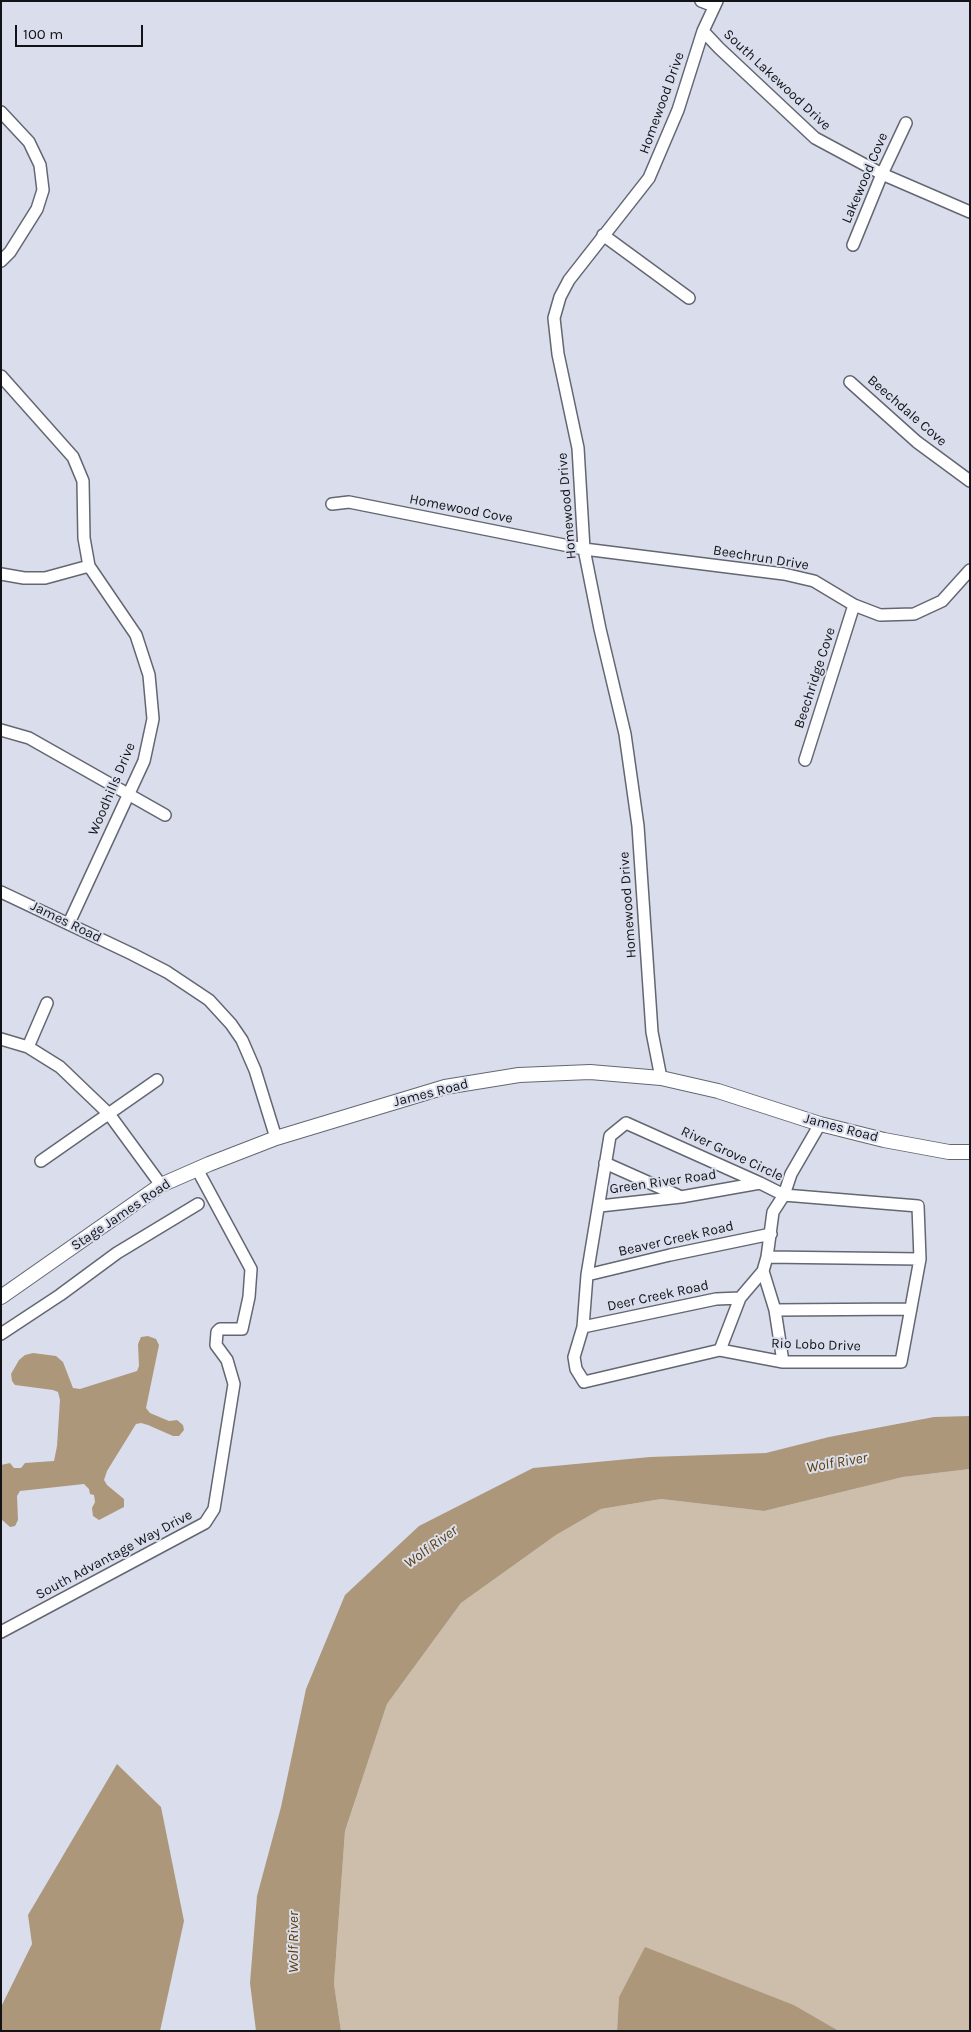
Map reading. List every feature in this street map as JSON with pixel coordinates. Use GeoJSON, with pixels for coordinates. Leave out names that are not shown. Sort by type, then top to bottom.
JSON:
{"type":"FeatureCollection","features":[{"type":"Feature","properties":{"kind":"main road","name":"James Road"},"geometry":{"type":"LineString","coordinates":[[276,1138],[445,1087],[519,1075],[590,1072],[660,1078],[718,1091],[820,1124],[884,1140],[949,1152],[970,1152]]}},
{"type":"Feature","properties":{"kind":"main road","name":"Stage James Road"},"geometry":{"type":"LineString","coordinates":[[1,1297],[161,1185],[276,1138]]}},
{"type":"Feature","properties":{"kind":"street"},"geometry":{"type":"LineString","coordinates":[[701,1],[715,3]]}},
{"type":"Feature","properties":{"kind":"street","name":"Homewood Drive"},"geometry":{"type":"LineString","coordinates":[[660,1078],[652,1032],[638,826],[625,734],[600,629],[584,549],[578,448],[558,354],[554,318],[560,298],[569,280],[650,178],[678,110],[703,30],[715,3]]}},
{"type":"Feature","properties":{"kind":"street","name":"South Lakewood Drive"},"geometry":{"type":"LineString","coordinates":[[703,30],[719,48],[816,138],[882,174],[970,212]]}},
{"type":"Feature","properties":{"kind":"street"},"geometry":{"type":"LineString","coordinates":[[1,112],[29,142],[40,165],[43,190],[37,209],[10,252],[1,261]]}},
{"type":"Feature","properties":{"kind":"street","name":"Lakewood Cove"},"geometry":{"type":"LineString","coordinates":[[852,245],[906,123]]}},
{"type":"Feature","properties":{"kind":"street"},"geometry":{"type":"LineString","coordinates":[[603,235],[688,298]]}},
{"type":"Feature","properties":{"kind":"street","name":"Woodhills Drive"},"geometry":{"type":"LineString","coordinates":[[1,376],[73,456],[83,481],[84,538],[90,566],[136,635],[149,675],[154,719],[144,761],[69,923]]}},
{"type":"Feature","properties":{"kind":"street","name":"Beechdale Cove"},"geometry":{"type":"LineString","coordinates":[[850,382],[917,442],[970,481]]}},
{"type":"Feature","properties":{"kind":"street","name":"Homewood Cove"},"geometry":{"type":"LineString","coordinates":[[332,504],[348,502],[584,549]]}},
{"type":"Feature","properties":{"kind":"street","name":"Beechrun Drive"},"geometry":{"type":"LineString","coordinates":[[584,549],[784,574],[814,581],[854,605],[880,615],[914,614],[942,601],[970,570]]}},
{"type":"Feature","properties":{"kind":"street"},"geometry":{"type":"LineString","coordinates":[[1,574],[24,578],[45,578],[90,566]]}},
{"type":"Feature","properties":{"kind":"street","name":"Beechridge Cove"},"geometry":{"type":"LineString","coordinates":[[805,760],[854,605]]}},
{"type":"Feature","properties":{"kind":"street"},"geometry":{"type":"LineString","coordinates":[[1,730],[29,738],[165,815]]}},
{"type":"Feature","properties":{"kind":"street","name":"James Road"},"geometry":{"type":"LineString","coordinates":[[1,892],[69,923],[167,972],[196,990],[219,1010],[242,1040],[255,1070],[276,1138]]}},
{"type":"Feature","properties":{"kind":"street"},"geometry":{"type":"LineString","coordinates":[[28,1047],[47,1003]]}},
{"type":"Feature","properties":{"kind":"street"},"geometry":{"type":"LineString","coordinates":[[1,1039],[28,1047],[60,1067],[109,1114],[161,1185]]}},
{"type":"Feature","properties":{"kind":"street"},"geometry":{"type":"LineString","coordinates":[[41,1161],[157,1080]]}},
{"type":"Feature","properties":{"kind":"street","name":"River Grove Circle"},"geometry":{"type":"LineString","coordinates":[[605,1163],[610,1136],[626,1123],[760,1183],[784,1196],[918,1206],[920,1258]]}},
{"type":"Feature","properties":{"kind":"street"},"geometry":{"type":"LineString","coordinates":[[720,1350],[740,1298],[763,1271],[768,1257],[774,1212],[784,1196],[791,1174],[820,1124]]}},
{"type":"Feature","properties":{"kind":"street"},"geometry":{"type":"LineString","coordinates":[[583,1327],[588,1275],[600,1206],[605,1163],[681,1197]]}},
{"type":"Feature","properties":{"kind":"street","name":"South Advantage Way Drive"},"geometry":{"type":"LineString","coordinates":[[1,1632],[205,1523],[214,1509],[234,1384],[227,1360],[216,1345],[216,1332],[220,1329],[242,1329],[249,1296],[251,1270],[197,1169]]}},
{"type":"Feature","properties":{"kind":"street","name":"Green River Road"},"geometry":{"type":"LineString","coordinates":[[600,1206],[681,1197],[760,1183]]}},
{"type":"Feature","properties":{"kind":"street"},"geometry":{"type":"LineString","coordinates":[[1,1334],[60,1295],[117,1253],[198,1204]]}},
{"type":"Feature","properties":{"kind":"street","name":"Beaver Creek Road"},"geometry":{"type":"LineString","coordinates":[[588,1275],[770,1234]]}},
{"type":"Feature","properties":{"kind":"street"},"geometry":{"type":"LineString","coordinates":[[768,1257],[920,1258],[911,1309],[775,1310]]}},
{"type":"Feature","properties":{"kind":"street"},"geometry":{"type":"LineString","coordinates":[[763,1271],[775,1310],[783,1362]]}},
{"type":"Feature","properties":{"kind":"street","name":"Deer Creek Road"},"geometry":{"type":"LineString","coordinates":[[583,1327],[716,1299],[740,1298]]}},
{"type":"Feature","properties":{"kind":"street","name":"Rio Lobo Drive"},"geometry":{"type":"LineString","coordinates":[[583,1327],[574,1357],[576,1370],[584,1382],[720,1350],[783,1362],[901,1362],[911,1309]]}},
{"type":"Feature","properties":{"kind":"shaded area"},"geometry":{"type":"Polygon","coordinates":[[[970,1469],[970,2031],[839,2031],[794,2005],[645,1948],[619,1997],[617,2031],[341,2031],[334,1984],[345,1831],[387,1704],[461,1603],[556,1535],[601,1509],[661,1499],[764,1511],[903,1477],[970,1469]]]}},
{"type":"Feature","properties":{"kind":"water"},"geometry":{"type":"Polygon","coordinates":[[[148,1336],[156,1339],[159,1345],[146,1408],[150,1413],[169,1421],[177,1420],[183,1425],[184,1430],[179,1436],[173,1436],[148,1425],[136,1424],[107,1471],[104,1480],[107,1485],[124,1499],[124,1507],[99,1520],[93,1516],[94,1495],[90,1494],[89,1489],[84,1484],[20,1491],[17,1496],[18,1520],[15,1526],[10,1527],[1,1519],[1,1465],[10,1463],[14,1468],[21,1468],[25,1463],[54,1461],[57,1446],[60,1400],[58,1392],[53,1390],[15,1385],[11,1374],[19,1360],[25,1355],[33,1353],[56,1356],[63,1362],[73,1388],[80,1389],[137,1371],[139,1366],[138,1344],[141,1337],[148,1336]]]}},
{"type":"Feature","properties":{"kind":"water","name":"Wolf River"},"geometry":{"type":"Polygon","coordinates":[[[970,1416],[970,1469],[903,1477],[764,1511],[661,1499],[601,1509],[556,1535],[461,1603],[387,1704],[345,1831],[334,1984],[341,2031],[256,2031],[250,1983],[257,1896],[281,1807],[306,1689],[345,1595],[419,1526],[533,1468],[650,1457],[766,1453],[829,1437],[934,1417],[970,1416]]]}},
{"type":"Feature","properties":{"kind":"water"},"geometry":{"type":"Polygon","coordinates":[[[117,1764],[161,1807],[184,1921],[160,2031],[1,2031],[1,2007],[32,1944],[28,1915],[117,1764]]]}},
{"type":"Feature","properties":{"kind":"water"},"geometry":{"type":"Polygon","coordinates":[[[645,1947],[794,2005],[839,2031],[617,2031],[619,1997],[645,1947]]]}}]}
